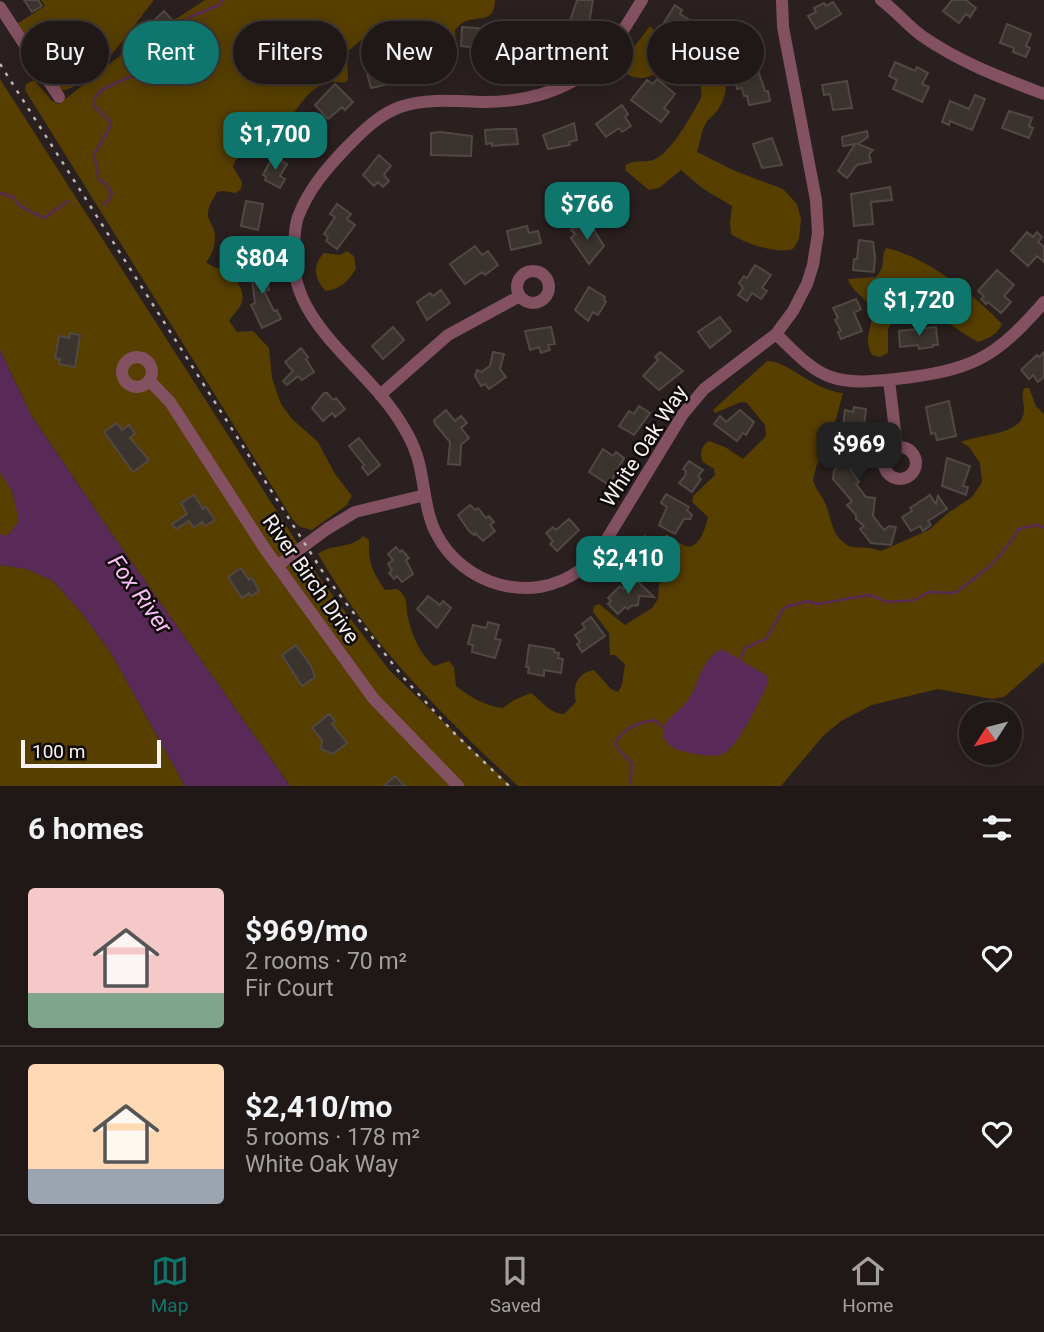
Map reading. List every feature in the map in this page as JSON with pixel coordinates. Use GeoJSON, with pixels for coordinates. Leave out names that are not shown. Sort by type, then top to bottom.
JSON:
{"type":"FeatureCollection","features":[{"type":"Feature","properties":{"kind":"street","name":"White Oak Way"},"geometry":{"type":"LineString","coordinates":[[642,0],[618,38],[597,64],[565,85],[528,98],[495,102],[419,102],[397,108],[364,129],[313,186],[296,221],[293,253],[295,281],[308,312],[403,426],[417,457],[435,531],[448,553],[471,573],[504,587],[529,588],[565,578],[580,569],[602,547],[683,414],[705,389],[776,334],[804,290],[813,265],[818,233],[816,200],[783,27],[782,0]]}},
{"type":"Feature","properties":{"kind":"street"},"geometry":{"type":"LineString","coordinates":[[881,0],[920,34],[947,52],[978,68],[1044,94]]}},
{"type":"Feature","properties":{"kind":"street"},"geometry":{"type":"LineString","coordinates":[[0,7],[59,97]]}},
{"type":"Feature","properties":{"kind":"street"},"geometry":{"type":"LineString","coordinates":[[380,396],[448,335],[520,296]]}},
{"type":"Feature","properties":{"kind":"street"},"geometry":{"type":"LineString","coordinates":[[776,334],[802,359],[831,377],[860,381],[889,380],[964,367],[991,353],[1019,331],[1044,302]]}},
{"type":"Feature","properties":{"kind":"street","name":"River Birch Drive"},"geometry":{"type":"LineString","coordinates":[[149,380],[170,402],[277,566],[373,698],[458,786]]}},
{"type":"Feature","properties":{"kind":"street"},"geometry":{"type":"LineString","coordinates":[[889,380],[897,447]]}},
{"type":"Feature","properties":{"kind":"street"},"geometry":{"type":"LineString","coordinates":[[277,566],[355,512],[425,495]]}},
{"type":"Feature","properties":{"kind":"shaded area"},"geometry":{"type":"Polygon","coordinates":[[[41,0],[154,0],[138,21],[123,21],[123,40],[109,56],[109,21],[21,21],[45,6],[41,0]]]}},
{"type":"Feature","properties":{"kind":"shaded area"},"geometry":{"type":"Polygon","coordinates":[[[205,0],[495,0],[489,16],[464,22],[457,28],[457,21],[361,21],[361,40],[347,52],[347,21],[233,21],[233,84],[324,84],[311,92],[272,141],[245,152],[236,160],[233,167],[242,182],[241,189],[236,193],[217,192],[210,205],[208,216],[215,239],[206,262],[230,274],[239,285],[243,298],[229,321],[237,332],[253,331],[269,348],[272,378],[281,404],[292,419],[318,442],[335,474],[352,496],[347,505],[312,530],[300,527],[293,520],[25,90],[26,84],[37,84],[52,101],[59,104],[84,84],[109,84],[109,64],[123,53],[123,84],[219,84],[219,21],[172,21],[205,0]]]}},
{"type":"Feature","properties":{"kind":"shaded area"},"geometry":{"type":"Polygon","coordinates":[[[21,21],[21,34],[15,25],[21,21]]]}},
{"type":"Feature","properties":{"kind":"shaded area"},"geometry":{"type":"Polygon","coordinates":[[[647,30],[647,77],[633,77],[633,48],[647,30]]]}},
{"type":"Feature","properties":{"kind":"shaded area"},"geometry":{"type":"Polygon","coordinates":[[[0,79],[319,577],[390,671],[511,786],[290,786],[31,415],[0,350],[0,79]]]}},
{"type":"Feature","properties":{"kind":"shaded area"},"geometry":{"type":"Polygon","coordinates":[[[56,84],[77,84],[74,86],[61,91],[56,84]]]}},
{"type":"Feature","properties":{"kind":"shaded area"},"geometry":{"type":"Polygon","coordinates":[[[700,84],[726,86],[718,110],[702,131],[697,152],[735,171],[783,189],[797,204],[801,219],[799,239],[794,248],[780,250],[762,247],[731,234],[732,206],[702,188],[681,170],[659,188],[649,190],[625,170],[630,163],[653,160],[667,150],[701,98],[700,84]]]}},
{"type":"Feature","properties":{"kind":"shaded area"},"geometry":{"type":"Polygon","coordinates":[[[886,248],[917,259],[963,289],[1002,324],[998,331],[978,342],[938,318],[919,315],[891,324],[888,329],[888,353],[880,357],[872,355],[868,343],[871,311],[848,279],[876,277],[881,269],[886,248]]]}},
{"type":"Feature","properties":{"kind":"shaded area"},"geometry":{"type":"Polygon","coordinates":[[[347,251],[354,256],[356,269],[344,284],[326,291],[316,272],[320,258],[324,253],[340,255],[347,251]]]}},
{"type":"Feature","properties":{"kind":"shaded area"},"geometry":{"type":"Polygon","coordinates":[[[767,361],[784,366],[821,387],[843,393],[832,434],[834,444],[831,451],[817,464],[813,480],[838,537],[852,547],[881,551],[929,530],[972,497],[982,482],[980,463],[969,447],[961,442],[1013,427],[1023,416],[1023,391],[1024,388],[1029,388],[1036,406],[1044,414],[1044,662],[1004,697],[992,699],[938,689],[872,705],[841,721],[823,736],[781,786],[518,786],[435,706],[384,648],[318,554],[352,543],[363,536],[369,540],[370,561],[374,572],[385,590],[397,589],[404,596],[410,625],[420,650],[434,666],[449,661],[454,667],[456,686],[478,700],[503,708],[531,693],[550,709],[564,714],[576,702],[577,681],[583,674],[594,670],[611,689],[618,692],[622,685],[625,664],[615,655],[610,655],[609,633],[593,612],[594,606],[599,604],[625,625],[652,608],[658,599],[659,585],[670,555],[664,537],[666,534],[686,546],[695,545],[706,526],[708,517],[692,502],[693,496],[715,475],[714,469],[703,462],[702,448],[709,441],[725,447],[743,459],[766,436],[765,425],[747,403],[741,402],[715,413],[713,410],[767,361]]]}},
{"type":"Feature","properties":{"kind":"shaded area"},"geometry":{"type":"Polygon","coordinates":[[[0,472],[11,489],[19,522],[8,535],[0,535],[0,472]]]}},
{"type":"Feature","properties":{"kind":"shaded area"},"geometry":{"type":"Polygon","coordinates":[[[0,565],[27,569],[53,581],[81,612],[111,653],[185,786],[0,786],[0,565]]]}},
{"type":"Feature","properties":{"kind":"water","name":"Fox River"},"geometry":{"type":"Polygon","coordinates":[[[0,350],[31,415],[290,786],[185,786],[111,653],[81,612],[53,581],[27,569],[0,565],[0,535],[8,535],[19,521],[12,491],[0,472],[0,350]]]}},
{"type":"Feature","properties":{"kind":"water"},"geometry":{"type":"Polygon","coordinates":[[[722,649],[764,674],[768,678],[767,685],[747,724],[726,752],[706,755],[676,749],[664,737],[663,729],[689,698],[708,660],[722,649]]]}},
{"type":"Feature","properties":{"kind":"building"},"geometry":{"type":"Polygon","coordinates":[[[24,0],[38,0],[42,6],[32,12],[24,0]]]}},
{"type":"Feature","properties":{"kind":"building"},"geometry":{"type":"Polygon","coordinates":[[[577,0],[593,0],[589,21],[570,21],[577,0]]]}},
{"type":"Feature","properties":{"kind":"building"},"geometry":{"type":"Polygon","coordinates":[[[952,0],[966,0],[976,8],[970,17],[966,14],[959,23],[943,11],[952,0]]]}},
{"type":"Feature","properties":{"kind":"building"},"geometry":{"type":"Polygon","coordinates":[[[833,2],[841,14],[816,29],[808,16],[816,12],[814,8],[833,2]]]}},
{"type":"Feature","properties":{"kind":"building"},"geometry":{"type":"Polygon","coordinates":[[[675,5],[682,10],[680,14],[688,19],[686,21],[665,21],[675,5]]]}},
{"type":"Feature","properties":{"kind":"building"},"geometry":{"type":"Polygon","coordinates":[[[164,11],[172,20],[171,21],[153,21],[164,11]]]}},
{"type":"Feature","properties":{"kind":"building"},"geometry":{"type":"Polygon","coordinates":[[[1007,24],[1031,34],[1026,46],[1030,48],[1026,57],[1013,52],[1014,48],[1000,43],[1007,24]]]}},
{"type":"Feature","properties":{"kind":"building"},"geometry":{"type":"Polygon","coordinates":[[[462,27],[471,28],[471,47],[461,46],[462,27]]]}},
{"type":"Feature","properties":{"kind":"building"},"geometry":{"type":"Polygon","coordinates":[[[895,62],[915,71],[917,67],[928,73],[922,84],[929,87],[922,102],[893,89],[897,80],[889,76],[895,62]]]}},
{"type":"Feature","properties":{"kind":"building"},"geometry":{"type":"Polygon","coordinates":[[[647,80],[647,84],[663,84],[675,94],[664,108],[669,112],[661,122],[631,100],[647,80]]]}},
{"type":"Feature","properties":{"kind":"building"},"geometry":{"type":"Polygon","coordinates":[[[847,81],[852,108],[833,110],[830,94],[824,95],[822,85],[847,81]]]}},
{"type":"Feature","properties":{"kind":"building"},"geometry":{"type":"Polygon","coordinates":[[[335,84],[353,102],[345,110],[342,107],[328,119],[315,105],[335,84]]]}},
{"type":"Feature","properties":{"kind":"building"},"geometry":{"type":"Polygon","coordinates":[[[370,84],[388,84],[371,88],[370,84]]]}},
{"type":"Feature","properties":{"kind":"building"},"geometry":{"type":"Polygon","coordinates":[[[736,84],[763,84],[765,91],[768,91],[770,101],[749,105],[742,88],[737,89],[736,84]]]}},
{"type":"Feature","properties":{"kind":"building"},"geometry":{"type":"Polygon","coordinates":[[[975,95],[985,99],[972,130],[950,121],[949,125],[942,122],[950,101],[969,109],[975,95]]]}},
{"type":"Feature","properties":{"kind":"building"},"geometry":{"type":"Polygon","coordinates":[[[622,105],[631,126],[622,132],[619,128],[606,137],[596,124],[622,105]]]}},
{"type":"Feature","properties":{"kind":"building"},"geometry":{"type":"Polygon","coordinates":[[[1009,111],[1032,118],[1029,126],[1033,128],[1029,138],[1002,128],[1009,111]]]}},
{"type":"Feature","properties":{"kind":"building"},"geometry":{"type":"Polygon","coordinates":[[[303,118],[312,127],[306,133],[312,140],[302,151],[294,144],[297,140],[289,133],[303,118]]]}},
{"type":"Feature","properties":{"kind":"building"},"geometry":{"type":"Polygon","coordinates":[[[574,123],[577,140],[569,142],[570,145],[548,149],[543,135],[574,123]]]}},
{"type":"Feature","properties":{"kind":"building"},"geometry":{"type":"Polygon","coordinates":[[[516,129],[518,144],[486,144],[485,130],[516,129]]]}},
{"type":"Feature","properties":{"kind":"building"},"geometry":{"type":"Polygon","coordinates":[[[867,131],[868,137],[858,144],[873,150],[869,154],[871,162],[857,165],[847,178],[838,171],[855,144],[843,146],[842,137],[867,131]]]}},
{"type":"Feature","properties":{"kind":"building"},"geometry":{"type":"Polygon","coordinates":[[[431,133],[472,136],[471,156],[431,155],[431,133]]]}},
{"type":"Feature","properties":{"kind":"building"},"geometry":{"type":"Polygon","coordinates":[[[772,138],[782,165],[762,168],[753,144],[772,138]]]}},
{"type":"Feature","properties":{"kind":"building"},"geometry":{"type":"Polygon","coordinates":[[[379,155],[391,166],[384,175],[389,181],[383,187],[378,182],[374,186],[363,175],[379,155]]]}},
{"type":"Feature","properties":{"kind":"building"},"geometry":{"type":"Polygon","coordinates":[[[273,156],[287,164],[280,176],[285,179],[280,188],[265,180],[263,175],[273,156]]]}},
{"type":"Feature","properties":{"kind":"building"},"geometry":{"type":"Polygon","coordinates":[[[890,187],[892,200],[871,202],[873,224],[854,226],[851,194],[890,187]]]}},
{"type":"Feature","properties":{"kind":"building"},"geometry":{"type":"Polygon","coordinates":[[[246,201],[263,204],[258,230],[241,226],[246,201]]]}},
{"type":"Feature","properties":{"kind":"building"},"geometry":{"type":"Polygon","coordinates":[[[337,204],[351,214],[347,219],[355,225],[337,249],[326,241],[328,237],[324,234],[335,217],[330,214],[337,204]]]}},
{"type":"Feature","properties":{"kind":"building"},"geometry":{"type":"Polygon","coordinates":[[[589,222],[604,246],[589,264],[571,238],[575,234],[571,230],[579,224],[582,228],[589,222]]]}},
{"type":"Feature","properties":{"kind":"building"},"geometry":{"type":"Polygon","coordinates":[[[527,226],[529,233],[538,231],[541,243],[511,250],[507,231],[527,226]]]}},
{"type":"Feature","properties":{"kind":"building"},"geometry":{"type":"Polygon","coordinates":[[[1027,232],[1033,237],[1037,232],[1042,237],[1038,242],[1044,247],[1044,262],[1037,256],[1028,266],[1011,251],[1027,232]]]}},
{"type":"Feature","properties":{"kind":"building"},"geometry":{"type":"Polygon","coordinates":[[[859,240],[873,242],[874,272],[853,270],[859,240]]]}},
{"type":"Feature","properties":{"kind":"building"},"geometry":{"type":"Polygon","coordinates":[[[475,246],[482,255],[488,251],[498,265],[485,275],[482,272],[465,284],[450,264],[475,246]]]}},
{"type":"Feature","properties":{"kind":"building"},"geometry":{"type":"Polygon","coordinates":[[[265,264],[269,290],[264,291],[281,319],[262,328],[251,305],[255,303],[252,280],[245,281],[244,273],[251,272],[250,266],[265,264]]]}},
{"type":"Feature","properties":{"kind":"building"},"geometry":{"type":"Polygon","coordinates":[[[755,265],[771,275],[762,288],[767,291],[761,299],[752,293],[747,301],[738,295],[743,288],[739,283],[744,276],[747,278],[755,265]]]}},
{"type":"Feature","properties":{"kind":"building"},"geometry":{"type":"Polygon","coordinates":[[[997,270],[1014,285],[1004,296],[1011,302],[1001,313],[988,302],[986,304],[981,299],[984,296],[978,291],[997,270]]]}},
{"type":"Feature","properties":{"kind":"building"},"geometry":{"type":"Polygon","coordinates":[[[589,287],[605,297],[606,302],[598,315],[593,312],[588,321],[575,310],[589,287]]]}},
{"type":"Feature","properties":{"kind":"building"},"geometry":{"type":"Polygon","coordinates":[[[441,290],[450,303],[427,320],[417,302],[430,293],[433,296],[441,290]]]}},
{"type":"Feature","properties":{"kind":"building"},"geometry":{"type":"Polygon","coordinates":[[[856,299],[861,309],[854,313],[862,331],[841,339],[838,332],[841,331],[835,320],[838,318],[833,308],[856,299]]]}},
{"type":"Feature","properties":{"kind":"building"},"geometry":{"type":"Polygon","coordinates":[[[720,317],[731,331],[710,348],[698,332],[720,317]]]}},
{"type":"Feature","properties":{"kind":"building"},"geometry":{"type":"Polygon","coordinates":[[[393,327],[404,340],[383,359],[372,346],[393,327]]]}},
{"type":"Feature","properties":{"kind":"building"},"geometry":{"type":"Polygon","coordinates":[[[551,327],[555,344],[548,345],[550,350],[541,353],[539,347],[530,350],[525,331],[551,327]]]}},
{"type":"Feature","properties":{"kind":"building"},"geometry":{"type":"Polygon","coordinates":[[[936,327],[938,345],[919,349],[918,345],[900,347],[899,331],[936,327]]]}},
{"type":"Feature","properties":{"kind":"building"},"geometry":{"type":"Polygon","coordinates":[[[70,333],[80,335],[75,367],[59,364],[60,359],[55,358],[59,336],[69,338],[70,333]]]}},
{"type":"Feature","properties":{"kind":"building"},"geometry":{"type":"Polygon","coordinates":[[[301,348],[314,372],[302,380],[298,376],[287,385],[283,381],[293,371],[285,362],[301,348]]]}},
{"type":"Feature","properties":{"kind":"building"},"geometry":{"type":"Polygon","coordinates":[[[493,352],[504,354],[500,369],[506,377],[489,389],[485,384],[481,386],[475,376],[477,370],[481,372],[490,366],[493,352]]]}},
{"type":"Feature","properties":{"kind":"building"},"geometry":{"type":"Polygon","coordinates":[[[660,352],[683,371],[659,390],[643,376],[658,360],[655,357],[660,352]]]}},
{"type":"Feature","properties":{"kind":"building"},"geometry":{"type":"Polygon","coordinates":[[[1044,352],[1044,377],[1038,382],[1033,375],[1029,379],[1021,370],[1044,352]]]}},
{"type":"Feature","properties":{"kind":"building"},"geometry":{"type":"Polygon","coordinates":[[[324,393],[333,400],[336,398],[345,409],[335,417],[332,413],[323,421],[312,408],[324,393]]]}},
{"type":"Feature","properties":{"kind":"building"},"geometry":{"type":"Polygon","coordinates":[[[949,401],[956,436],[937,440],[935,433],[931,434],[926,407],[949,401]]]}},
{"type":"Feature","properties":{"kind":"building"},"geometry":{"type":"Polygon","coordinates":[[[639,406],[650,413],[634,435],[619,426],[629,411],[634,414],[639,406]]]}},
{"type":"Feature","properties":{"kind":"building"},"geometry":{"type":"Polygon","coordinates":[[[854,407],[866,409],[865,434],[864,441],[854,439],[851,470],[859,482],[856,484],[866,497],[875,498],[873,516],[884,530],[889,526],[896,527],[891,545],[871,543],[860,529],[864,526],[847,505],[852,501],[833,479],[834,470],[840,466],[842,448],[844,449],[847,427],[843,426],[845,410],[853,412],[854,407]]]}},
{"type":"Feature","properties":{"kind":"building"},"geometry":{"type":"Polygon","coordinates":[[[446,410],[455,421],[461,416],[467,423],[461,428],[469,438],[461,445],[460,465],[448,464],[450,442],[435,424],[434,420],[446,410]]]}},
{"type":"Feature","properties":{"kind":"building"},"geometry":{"type":"Polygon","coordinates":[[[740,410],[754,422],[746,435],[743,433],[737,441],[714,424],[720,416],[726,422],[740,410]]]}},
{"type":"Feature","properties":{"kind":"building"},"geometry":{"type":"Polygon","coordinates":[[[117,423],[122,430],[129,425],[135,433],[130,438],[149,460],[133,472],[104,432],[117,423]]]}},
{"type":"Feature","properties":{"kind":"building"},"geometry":{"type":"Polygon","coordinates":[[[359,438],[380,465],[368,475],[362,467],[364,465],[349,446],[359,438]]]}},
{"type":"Feature","properties":{"kind":"building"},"geometry":{"type":"Polygon","coordinates":[[[603,449],[613,456],[616,452],[624,458],[609,485],[589,472],[603,449]]]}},
{"type":"Feature","properties":{"kind":"building"},"geometry":{"type":"Polygon","coordinates":[[[947,458],[970,466],[963,486],[968,487],[966,495],[942,486],[947,458]]]}},
{"type":"Feature","properties":{"kind":"building"},"geometry":{"type":"Polygon","coordinates":[[[689,461],[703,470],[698,476],[701,479],[692,492],[679,483],[685,476],[686,471],[683,469],[689,461]]]}},
{"type":"Feature","properties":{"kind":"building"},"geometry":{"type":"Polygon","coordinates":[[[666,494],[689,507],[687,510],[692,515],[690,519],[684,519],[675,534],[659,525],[667,507],[661,503],[666,494]]]}},
{"type":"Feature","properties":{"kind":"building"},"geometry":{"type":"Polygon","coordinates":[[[194,495],[203,509],[206,507],[215,520],[205,526],[202,522],[194,528],[189,521],[176,529],[172,524],[187,514],[181,503],[194,495]]]}},
{"type":"Feature","properties":{"kind":"building"},"geometry":{"type":"Polygon","coordinates":[[[930,495],[936,504],[938,496],[947,509],[928,521],[931,525],[923,531],[920,526],[911,531],[902,517],[912,511],[910,508],[930,495]]]}},
{"type":"Feature","properties":{"kind":"building"},"geometry":{"type":"Polygon","coordinates":[[[470,505],[475,510],[478,508],[486,518],[489,516],[494,522],[490,525],[495,531],[483,541],[469,531],[458,515],[470,505]]]}},
{"type":"Feature","properties":{"kind":"building"},"geometry":{"type":"Polygon","coordinates":[[[569,519],[579,530],[557,551],[550,544],[553,541],[546,533],[553,527],[556,530],[569,519]]]}},
{"type":"Feature","properties":{"kind":"building"},"geometry":{"type":"Polygon","coordinates":[[[645,536],[663,548],[651,572],[634,560],[643,547],[639,544],[645,536]]]}},
{"type":"Feature","properties":{"kind":"building"},"geometry":{"type":"Polygon","coordinates":[[[396,547],[409,558],[406,560],[413,574],[402,582],[389,573],[392,570],[388,564],[393,560],[388,554],[396,547]]]}},
{"type":"Feature","properties":{"kind":"building"},"geometry":{"type":"Polygon","coordinates":[[[241,568],[249,580],[252,578],[259,591],[242,598],[228,577],[241,568]]]}},
{"type":"Feature","properties":{"kind":"building"},"geometry":{"type":"Polygon","coordinates":[[[634,578],[654,597],[639,596],[638,605],[628,609],[625,607],[618,614],[608,604],[611,601],[608,598],[620,586],[623,589],[634,578]]]}},
{"type":"Feature","properties":{"kind":"building"},"geometry":{"type":"Polygon","coordinates":[[[428,596],[440,605],[443,601],[451,608],[437,628],[417,609],[428,596]]]}},
{"type":"Feature","properties":{"kind":"building"},"geometry":{"type":"Polygon","coordinates":[[[591,617],[605,636],[582,652],[575,635],[585,628],[582,624],[591,617]]]}},
{"type":"Feature","properties":{"kind":"building"},"geometry":{"type":"Polygon","coordinates":[[[488,622],[499,625],[495,639],[501,640],[495,658],[472,652],[473,645],[468,644],[473,625],[486,628],[488,622]]]}},
{"type":"Feature","properties":{"kind":"building"},"geometry":{"type":"Polygon","coordinates":[[[296,645],[311,666],[315,677],[302,686],[282,655],[296,645]]]}},
{"type":"Feature","properties":{"kind":"building"},"geometry":{"type":"Polygon","coordinates":[[[529,645],[554,649],[554,652],[559,653],[558,658],[563,659],[561,673],[544,670],[544,676],[528,673],[529,667],[526,667],[529,645]]]}},
{"type":"Feature","properties":{"kind":"building"},"geometry":{"type":"Polygon","coordinates":[[[329,714],[335,721],[332,724],[347,743],[333,754],[321,749],[322,740],[312,728],[329,714]]]}},
{"type":"Feature","properties":{"kind":"building"},"geometry":{"type":"Polygon","coordinates":[[[395,776],[405,786],[384,786],[395,776]]]}},
{"type":"Feature","properties":{"kind":"waterway"},"geometry":{"type":"LineString","coordinates":[[103,204],[112,193],[106,184],[99,180],[94,154],[111,122],[94,106],[95,98],[101,90],[133,75],[151,49],[182,27],[190,17],[219,5],[222,0]]}},
{"type":"Feature","properties":{"kind":"waterway"},"geometry":{"type":"LineString","coordinates":[[0,193],[13,197],[20,206],[44,218],[68,201]]}},
{"type":"Feature","properties":{"kind":"waterway"},"geometry":{"type":"LineString","coordinates":[[739,661],[745,648],[766,639],[784,608],[807,601],[817,604],[870,595],[887,602],[915,600],[928,592],[955,593],[989,567],[1019,529],[1035,525],[1044,527]]}},
{"type":"Feature","properties":{"kind":"waterway"},"geometry":{"type":"LineString","coordinates":[[630,786],[632,764],[614,744],[626,730],[642,723],[654,720],[665,728]]}},
{"type":"Feature","properties":{"kind":"railway"},"geometry":{"type":"LineString","coordinates":[[0,64],[326,577],[402,676],[456,735],[509,786]]}}]}
